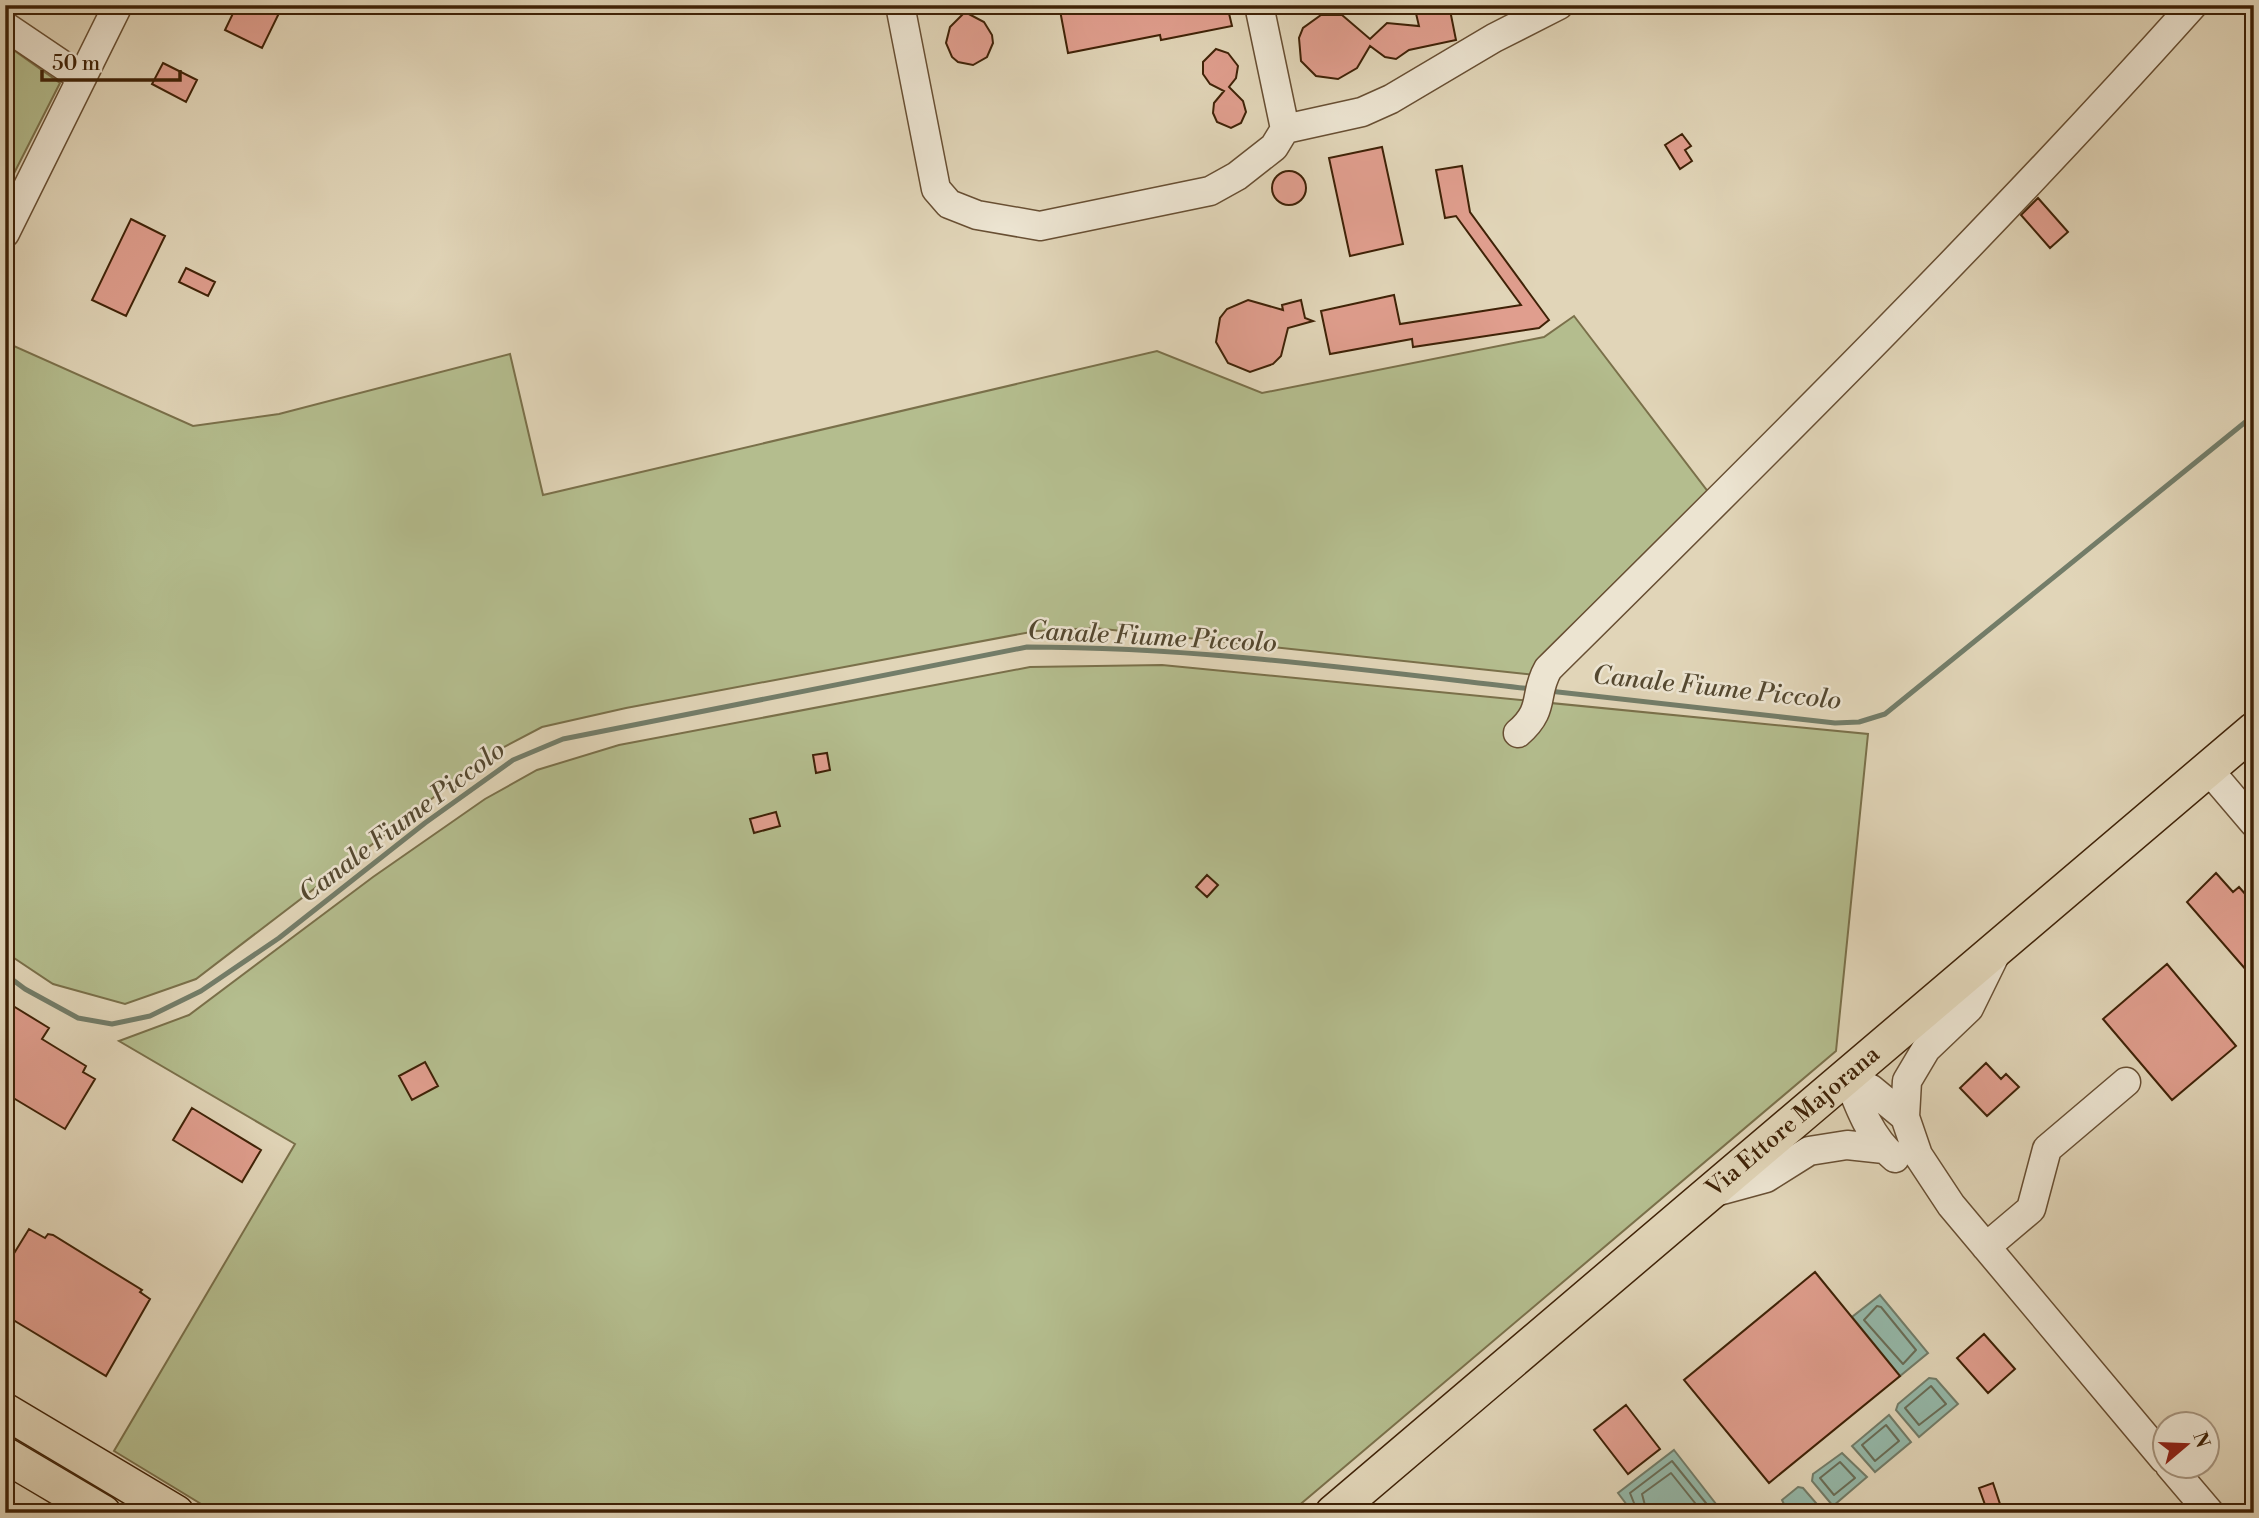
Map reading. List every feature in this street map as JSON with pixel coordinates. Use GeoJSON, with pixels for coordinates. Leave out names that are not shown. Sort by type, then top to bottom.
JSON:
{"type":"FeatureCollection","features":[{"type":"Feature","properties":{"kind":"main road","name":"Via Ettore Majorana"},"geometry":{"type":"LineString","coordinates":[[1333,1513],[2254,730]]}},
{"type":"Feature","properties":{"kind":"main road"},"geometry":{"type":"LineString","coordinates":[[5,1411],[176,1513]]}},
{"type":"Feature","properties":{"kind":"main road"},"geometry":{"type":"LineString","coordinates":[[5,1455],[84,1508]]}},
{"type":"Feature","properties":{"kind":"street"},"geometry":{"type":"LineString","coordinates":[[5,233],[118,5]]}},
{"type":"Feature","properties":{"kind":"street"},"geometry":{"type":"LineString","coordinates":[[900,5],[936,189],[949,204],[977,215],[1040,226],[1210,191],[1237,176],[1274,147],[1285,130],[1362,112],[1391,99],[1493,38],[1559,5]]}},
{"type":"Feature","properties":{"kind":"street"},"geometry":{"type":"LineString","coordinates":[[1259,5],[1285,130]]}},
{"type":"Feature","properties":{"kind":"street"},"geometry":{"type":"LineString","coordinates":[[1518,733],[1532,721],[1538,707],[1542,678],[1548,669],[1746,474],[2077,134],[2193,5]]}},
{"type":"Feature","properties":{"kind":"street"},"geometry":{"type":"LineString","coordinates":[[5,26],[82,78]]}},
{"type":"Feature","properties":{"kind":"street"},"geometry":{"type":"LineString","coordinates":[[2208,769],[2254,823]]}},
{"type":"Feature","properties":{"kind":"street"},"geometry":{"type":"LineString","coordinates":[[2000,946],[1969,1008],[1926,1049],[1907,1081],[1905,1118],[1918,1155],[1951,1205],[2150,1441]]}},
{"type":"Feature","properties":{"kind":"street"},"geometry":{"type":"LineString","coordinates":[[1847,1075],[1871,1089],[1905,1118]]}},
{"type":"Feature","properties":{"kind":"street"},"geometry":{"type":"LineString","coordinates":[[1847,1075],[1860,1107],[1884,1149],[1951,1205]]}},
{"type":"Feature","properties":{"kind":"street"},"geometry":{"type":"LineString","coordinates":[[1986,1247],[2031,1209],[2047,1149],[2126,1083]]}},
{"type":"Feature","properties":{"kind":"street"},"geometry":{"type":"LineString","coordinates":[[1705,1195],[1766,1178],[1809,1151],[1847,1145],[1884,1149]]}},
{"type":"Feature","properties":{"kind":"street"},"geometry":{"type":"LineString","coordinates":[[2182,1480],[2210,1513]]}},
{"type":"Feature","properties":{"kind":"shaded area"},"geometry":{"type":"Polygon","coordinates":[[[5,44],[60,83],[5,191],[5,44]]]}},
{"type":"Feature","properties":{"kind":"shaded area"},"geometry":{"type":"Polygon","coordinates":[[[1574,316],[1712,497],[1535,675],[1094,628],[1036,631],[626,708],[542,727],[489,755],[196,979],[125,1004],[53,984],[5,952],[5,342],[193,426],[279,414],[510,354],[543,495],[1157,351],[1262,393],[1544,337],[1574,316]]]}},
{"type":"Feature","properties":{"kind":"shaded area"},"geometry":{"type":"Polygon","coordinates":[[[1162,665],[1868,734],[1836,1051],[1290,1513],[216,1513],[114,1451],[295,1144],[119,1041],[189,1015],[373,877],[485,799],[537,770],[619,745],[1030,667],[1162,665]]]}},
{"type":"Feature","properties":{"kind":"water"},"geometry":{"type":"Polygon","coordinates":[[[1880,1295],[1928,1353],[1900,1376],[1852,1317],[1880,1295]]]}},
{"type":"Feature","properties":{"kind":"water"},"geometry":{"type":"Polygon","coordinates":[[[1929,1378],[1936,1379],[1958,1404],[1919,1437],[1896,1410],[1898,1404],[1929,1378]]]}},
{"type":"Feature","properties":{"kind":"water"},"geometry":{"type":"Polygon","coordinates":[[[1889,1415],[1911,1442],[1875,1472],[1852,1446],[1889,1415]]]}},
{"type":"Feature","properties":{"kind":"water"},"geometry":{"type":"Polygon","coordinates":[[[1674,1450],[1723,1513],[1633,1513],[1618,1493],[1674,1450]]]}},
{"type":"Feature","properties":{"kind":"water"},"geometry":{"type":"Polygon","coordinates":[[[1842,1453],[1867,1477],[1833,1506],[1812,1481],[1813,1474],[1842,1453]]]}},
{"type":"Feature","properties":{"kind":"water"},"geometry":{"type":"Polygon","coordinates":[[[1798,1487],[1803,1488],[1823,1511],[1788,1513],[1782,1500],[1798,1487]]]}},
{"type":"Feature","properties":{"kind":"building"},"geometry":{"type":"Polygon","coordinates":[[[237,5],[283,5],[262,48],[225,30],[237,5]]]}},
{"type":"Feature","properties":{"kind":"building"},"geometry":{"type":"Polygon","coordinates":[[[1059,5],[1227,5],[1232,26],[1161,40],[1160,35],[1068,53],[1059,5]]]}},
{"type":"Feature","properties":{"kind":"building"},"geometry":{"type":"Polygon","coordinates":[[[1414,5],[1449,5],[1456,40],[1409,50],[1396,59],[1385,57],[1370,46],[1357,68],[1338,79],[1316,76],[1301,61],[1299,38],[1303,28],[1321,15],[1342,15],[1370,39],[1387,23],[1419,26],[1414,5]]]}},
{"type":"Feature","properties":{"kind":"building"},"geometry":{"type":"Polygon","coordinates":[[[965,12],[984,22],[992,35],[993,43],[987,57],[973,65],[958,62],[952,57],[946,43],[950,27],[965,12]]]}},
{"type":"Feature","properties":{"kind":"building"},"geometry":{"type":"Polygon","coordinates":[[[1216,49],[1228,53],[1238,66],[1236,78],[1229,87],[1243,101],[1246,112],[1241,123],[1231,128],[1217,122],[1213,113],[1214,103],[1224,91],[1210,84],[1203,74],[1203,62],[1216,49]]]}},
{"type":"Feature","properties":{"kind":"building"},"geometry":{"type":"Polygon","coordinates":[[[163,63],[197,80],[186,102],[152,84],[163,63]]]}},
{"type":"Feature","properties":{"kind":"building"},"geometry":{"type":"Polygon","coordinates":[[[1682,134],[1691,146],[1685,150],[1692,161],[1680,169],[1665,145],[1682,134]]]}},
{"type":"Feature","properties":{"kind":"building"},"geometry":{"type":"Polygon","coordinates":[[[1382,147],[1403,244],[1350,256],[1329,158],[1382,147]]]}},
{"type":"Feature","properties":{"kind":"building"},"geometry":{"type":"Polygon","coordinates":[[[1462,166],[1470,212],[1549,320],[1539,328],[1413,347],[1412,339],[1330,354],[1321,311],[1394,295],[1400,324],[1521,305],[1456,216],[1445,218],[1436,170],[1462,166]]]}},
{"type":"Feature","properties":{"kind":"building"},"geometry":{"type":"Polygon","coordinates":[[[1289,171],[1301,176],[1306,188],[1301,200],[1289,205],[1277,200],[1272,188],[1277,176],[1289,171]]]}},
{"type":"Feature","properties":{"kind":"building"},"geometry":{"type":"Polygon","coordinates":[[[2038,198],[2068,232],[2050,248],[2021,215],[2038,198]]]}},
{"type":"Feature","properties":{"kind":"building"},"geometry":{"type":"Polygon","coordinates":[[[131,219],[165,236],[126,316],[92,300],[131,219]]]}},
{"type":"Feature","properties":{"kind":"building"},"geometry":{"type":"Polygon","coordinates":[[[186,268],[215,282],[208,296],[179,282],[186,268]]]}},
{"type":"Feature","properties":{"kind":"building"},"geometry":{"type":"Polygon","coordinates":[[[1248,300],[1283,310],[1282,305],[1301,300],[1305,318],[1313,321],[1288,328],[1281,356],[1273,364],[1250,372],[1228,363],[1216,342],[1220,318],[1227,309],[1248,300]]]}},
{"type":"Feature","properties":{"kind":"building"},"geometry":{"type":"Polygon","coordinates":[[[827,753],[830,770],[816,773],[813,755],[827,753]]]}},
{"type":"Feature","properties":{"kind":"building"},"geometry":{"type":"Polygon","coordinates":[[[776,812],[780,826],[754,833],[750,819],[776,812]]]}},
{"type":"Feature","properties":{"kind":"building"},"geometry":{"type":"Polygon","coordinates":[[[2216,873],[2233,892],[2239,887],[2254,904],[2254,979],[2187,902],[2216,873]]]}},
{"type":"Feature","properties":{"kind":"building"},"geometry":{"type":"Polygon","coordinates":[[[1207,875],[1218,885],[1207,897],[1196,887],[1207,875]]]}},
{"type":"Feature","properties":{"kind":"building"},"geometry":{"type":"Polygon","coordinates":[[[2167,964],[2236,1046],[2172,1100],[2103,1019],[2167,964]]]}},
{"type":"Feature","properties":{"kind":"building"},"geometry":{"type":"Polygon","coordinates":[[[5,1001],[49,1028],[42,1039],[86,1066],[83,1072],[95,1079],[65,1129],[5,1093],[5,1001]]]}},
{"type":"Feature","properties":{"kind":"building"},"geometry":{"type":"Polygon","coordinates":[[[425,1062],[438,1086],[412,1100],[399,1076],[425,1062]]]}},
{"type":"Feature","properties":{"kind":"building"},"geometry":{"type":"Polygon","coordinates":[[[1986,1063],[2001,1079],[2006,1074],[2019,1087],[1987,1116],[1960,1088],[1986,1063]]]}},
{"type":"Feature","properties":{"kind":"building"},"geometry":{"type":"Polygon","coordinates":[[[192,1108],[261,1150],[242,1182],[173,1140],[192,1108]]]}},
{"type":"Feature","properties":{"kind":"building"},"geometry":{"type":"Polygon","coordinates":[[[29,1229],[45,1238],[48,1234],[53,1235],[142,1290],[140,1292],[150,1299],[106,1376],[5,1315],[5,1268],[29,1229]]]}},
{"type":"Feature","properties":{"kind":"building"},"geometry":{"type":"Polygon","coordinates":[[[1815,1272],[1900,1376],[1769,1483],[1684,1380],[1815,1272]]]}},
{"type":"Feature","properties":{"kind":"building"},"geometry":{"type":"Polygon","coordinates":[[[1984,1334],[2015,1369],[1988,1393],[1957,1358],[1984,1334]]]}},
{"type":"Feature","properties":{"kind":"building"},"geometry":{"type":"Polygon","coordinates":[[[1626,1405],[1660,1449],[1628,1474],[1594,1430],[1626,1405]]]}},
{"type":"Feature","properties":{"kind":"building"},"geometry":{"type":"Polygon","coordinates":[[[1993,1483],[2003,1513],[1988,1513],[1979,1488],[1993,1483]]]}},
{"type":"Feature","properties":{"kind":"waterway","name":"Canale Fiume Piccolo"},"geometry":{"type":"LineString","coordinates":[[1549,691],[1835,723],[1859,722],[1885,714],[2254,415]]}},
{"type":"Feature","properties":{"kind":"waterway","name":"Canale Fiume Piccolo"},"geometry":{"type":"LineString","coordinates":[[5,974],[25,989],[78,1018],[112,1024],[150,1016],[201,991],[279,938],[425,823],[513,760],[563,739],[1027,647],[1217,655],[1532,689]]}}]}
